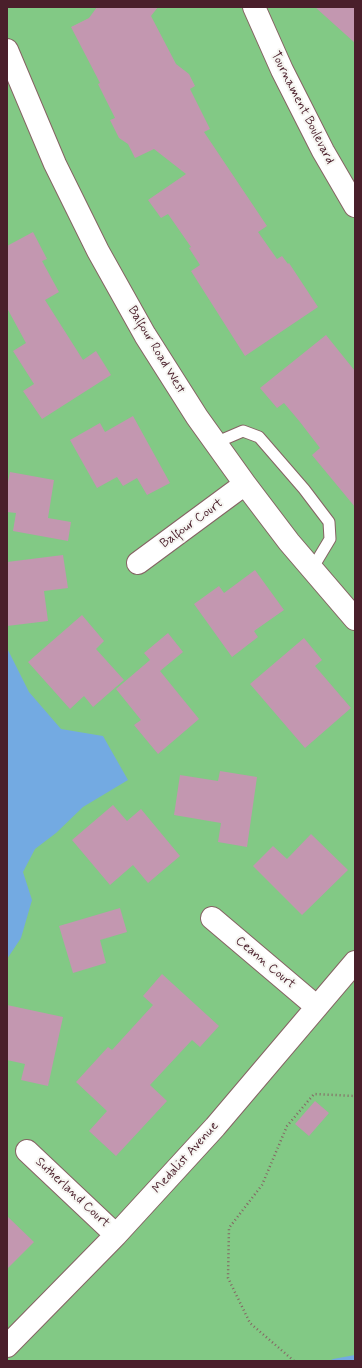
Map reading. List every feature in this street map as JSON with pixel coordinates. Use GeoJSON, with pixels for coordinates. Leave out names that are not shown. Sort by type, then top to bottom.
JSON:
{"type":"FeatureCollection","features":[{"type":"Feature","properties":{"kind":"street","name":"Tournament Boulevard"},"geometry":{"type":"LineString","coordinates":[[254,7],[302,111],[355,206]]}},
{"type":"Feature","properties":{"kind":"street","name":"Balfour Road West"},"geometry":{"type":"LineString","coordinates":[[7,50],[55,164],[98,251],[145,335],[215,443],[245,484],[312,569],[355,619]]}},
{"type":"Feature","properties":{"kind":"street","name":"Balfour Court"},"geometry":{"type":"LineString","coordinates":[[138,563],[245,484]]}},
{"type":"Feature","properties":{"kind":"street","name":"Ceann Court"},"geometry":{"type":"LineString","coordinates":[[212,918],[317,1007]]}},
{"type":"Feature","properties":{"kind":"street","name":"Medalist Avenue"},"geometry":{"type":"LineString","coordinates":[[7,1346],[116,1235],[215,1127],[355,962]]}},
{"type":"Feature","properties":{"kind":"street","name":"Sutherland Court"},"geometry":{"type":"LineString","coordinates":[[27,1151],[116,1235]]}},
{"type":"Feature","properties":{"kind":"lane"},"geometry":{"type":"LineString","coordinates":[[215,443],[243,432],[258,437],[304,489],[329,522],[330,539],[312,569]]}},
{"type":"Feature","properties":{"kind":"path"},"geometry":{"type":"LineString","coordinates":[[294,1361],[250,1323],[228,1278],[229,1228],[262,1186],[287,1126],[314,1094],[355,1096]]}},
{"type":"Feature","properties":{"kind":"green space"},"geometry":{"type":"Polygon","coordinates":[[[7,7],[355,7],[355,1361],[7,1361],[7,7]]]}},
{"type":"Feature","properties":{"kind":"water"},"geometry":{"type":"Polygon","coordinates":[[[7,648],[29,692],[61,729],[103,736],[128,780],[83,807],[56,833],[35,849],[23,872],[32,900],[21,938],[7,959],[7,648]]]}},
{"type":"Feature","properties":{"kind":"water"},"geometry":{"type":"Polygon","coordinates":[[[355,1355],[355,1361],[330,1361],[333,1359],[355,1355]]]}},
{"type":"Feature","properties":{"kind":"building"},"geometry":{"type":"Polygon","coordinates":[[[97,7],[158,7],[151,16],[176,64],[189,74],[195,86],[190,89],[210,129],[204,132],[267,226],[258,232],[277,259],[282,256],[288,264],[289,263],[318,307],[245,356],[191,271],[200,265],[189,248],[191,247],[168,214],[161,218],[148,200],[186,174],[154,149],[135,158],[128,144],[119,138],[110,120],[115,118],[98,84],[100,83],[71,27],[89,18],[97,7]]]}},
{"type":"Feature","properties":{"kind":"building"},"geometry":{"type":"Polygon","coordinates":[[[315,7],[355,7],[355,43],[315,7]]]}},
{"type":"Feature","properties":{"kind":"building"},"geometry":{"type":"Polygon","coordinates":[[[33,232],[47,259],[42,261],[59,292],[45,300],[83,360],[96,351],[111,375],[42,419],[23,391],[34,384],[13,351],[26,343],[7,308],[7,246],[33,232]]]}},
{"type":"Feature","properties":{"kind":"building"},"geometry":{"type":"Polygon","coordinates":[[[326,335],[355,371],[355,507],[312,455],[320,448],[300,422],[284,403],[277,408],[260,388],[326,335]]]}},
{"type":"Feature","properties":{"kind":"building"},"geometry":{"type":"Polygon","coordinates":[[[133,416],[170,483],[147,495],[137,478],[123,486],[117,477],[97,488],[70,440],[100,423],[105,432],[133,416]]]}},
{"type":"Feature","properties":{"kind":"building"},"geometry":{"type":"Polygon","coordinates":[[[10,472],[54,480],[48,518],[71,522],[68,541],[13,531],[16,513],[7,512],[7,487],[10,472]]]}},
{"type":"Feature","properties":{"kind":"building"},"geometry":{"type":"Polygon","coordinates":[[[63,555],[68,588],[44,591],[48,621],[7,626],[7,562],[63,555]]]}},
{"type":"Feature","properties":{"kind":"building"},"geometry":{"type":"Polygon","coordinates":[[[255,570],[284,610],[254,631],[258,637],[232,657],[194,604],[219,586],[224,593],[255,570]]]}},
{"type":"Feature","properties":{"kind":"building"},"geometry":{"type":"Polygon","coordinates":[[[82,615],[104,641],[96,649],[124,680],[93,707],[84,696],[70,709],[28,662],[82,615]]]}},
{"type":"Feature","properties":{"kind":"building"},"geometry":{"type":"Polygon","coordinates":[[[168,633],[183,652],[160,671],[199,719],[158,754],[134,725],[141,720],[116,689],[150,660],[144,653],[168,633]]]}},
{"type":"Feature","properties":{"kind":"building"},"geometry":{"type":"Polygon","coordinates":[[[304,638],[322,660],[315,666],[351,708],[305,748],[250,684],[304,638]]]}},
{"type":"Feature","properties":{"kind":"building"},"geometry":{"type":"Polygon","coordinates":[[[220,771],[257,777],[247,847],[218,842],[221,823],[174,815],[180,775],[218,781],[220,771]]]}},
{"type":"Feature","properties":{"kind":"building"},"geometry":{"type":"Polygon","coordinates":[[[113,805],[127,821],[141,809],[180,856],[148,883],[133,865],[110,885],[72,840],[113,805]]]}},
{"type":"Feature","properties":{"kind":"building"},"geometry":{"type":"Polygon","coordinates":[[[311,834],[348,870],[302,915],[253,866],[273,846],[287,859],[311,834]]]}},
{"type":"Feature","properties":{"kind":"building"},"geometry":{"type":"Polygon","coordinates":[[[120,908],[127,932],[100,940],[106,963],[73,973],[59,926],[120,908]]]}},
{"type":"Feature","properties":{"kind":"building"},"geometry":{"type":"Polygon","coordinates":[[[162,974],[219,1026],[200,1047],[192,1040],[150,1085],[167,1101],[116,1156],[89,1131],[107,1111],[76,1082],[108,1047],[112,1050],[153,1005],[143,996],[162,974]]]}},
{"type":"Feature","properties":{"kind":"building"},"geometry":{"type":"Polygon","coordinates":[[[7,1005],[63,1017],[48,1086],[21,1080],[25,1064],[7,1060],[7,1005]]]}},
{"type":"Feature","properties":{"kind":"building"},"geometry":{"type":"Polygon","coordinates":[[[315,1101],[329,1113],[309,1136],[295,1124],[315,1101]]]}},
{"type":"Feature","properties":{"kind":"building"},"geometry":{"type":"Polygon","coordinates":[[[7,1216],[34,1242],[7,1269],[7,1216]]]}}]}
